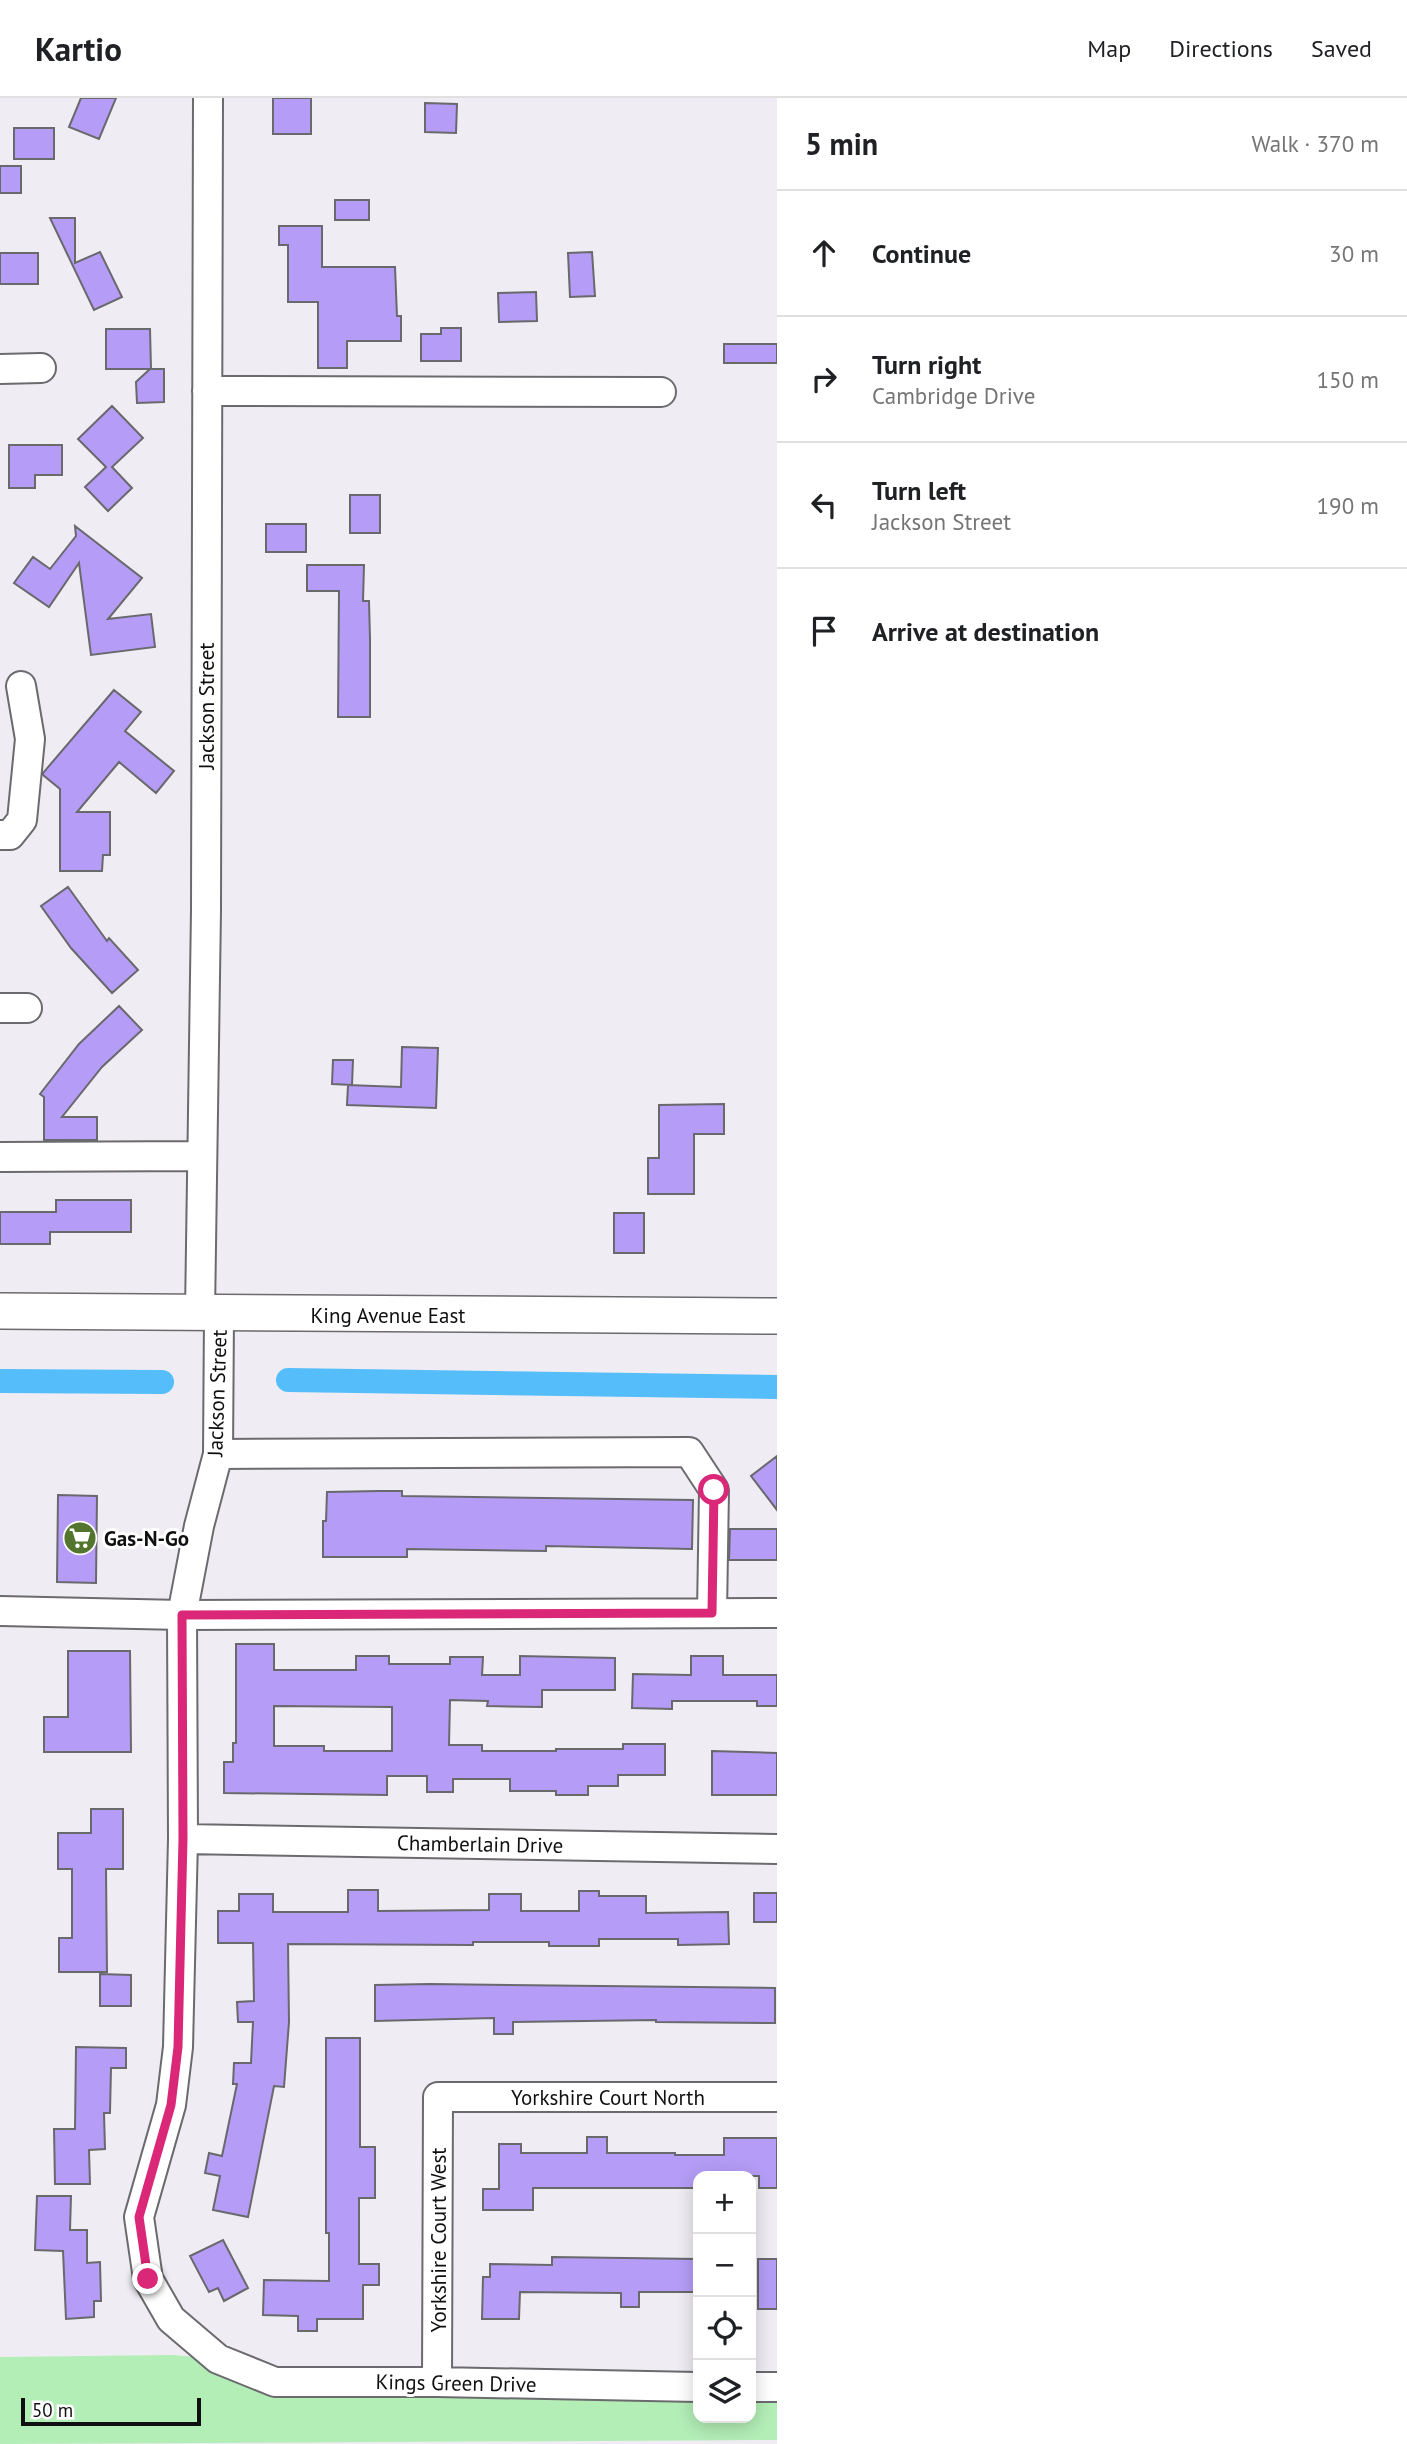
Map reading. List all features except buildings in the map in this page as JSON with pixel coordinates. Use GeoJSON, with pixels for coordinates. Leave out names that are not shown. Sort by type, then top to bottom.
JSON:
{"type":"FeatureCollection","features":[{"type":"Feature","properties":{"kind":"main road","name":"King Avenue East"},"geometry":{"type":"LineString","coordinates":[[0,1311],[777,1317]]}},
{"type":"Feature","properties":{"kind":"street","name":"Jackson Street"},"geometry":{"type":"LineString","coordinates":[[208,98],[206,910],[202,1156],[218,1454],[199,1526],[182,1615],[183,1839],[178,2047],[171,2105],[139,2217],[148,2279],[172,2319],[218,2359]]}},
{"type":"Feature","properties":{"kind":"street"},"geometry":{"type":"LineString","coordinates":[[0,369],[41,368]]}},
{"type":"Feature","properties":{"kind":"street"},"geometry":{"type":"LineString","coordinates":[[207,391],[661,392]]}},
{"type":"Feature","properties":{"kind":"street"},"geometry":{"type":"LineString","coordinates":[[0,835],[10,835],[22,820],[30,739],[20,686]]}},
{"type":"Feature","properties":{"kind":"street"},"geometry":{"type":"LineString","coordinates":[[0,1157],[202,1156]]}},
{"type":"Feature","properties":{"kind":"street"},"geometry":{"type":"LineString","coordinates":[[218,1454],[689,1452],[714,1490],[712,1613]]}},
{"type":"Feature","properties":{"kind":"street"},"geometry":{"type":"LineString","coordinates":[[0,1611],[182,1615],[777,1613]]}},
{"type":"Feature","properties":{"kind":"street","name":"Chamberlain Drive"},"geometry":{"type":"LineString","coordinates":[[183,1839],[777,1849]]}},
{"type":"Feature","properties":{"kind":"street","name":"Yorkshire Court North"},"geometry":{"type":"LineString","coordinates":[[438,2097],[777,2097]]}},
{"type":"Feature","properties":{"kind":"street","name":"Yorkshire Court West"},"geometry":{"type":"LineString","coordinates":[[437,2382],[438,2097]]}},
{"type":"Feature","properties":{"kind":"street","name":"Kings Green Drive"},"geometry":{"type":"LineString","coordinates":[[218,2359],[275,2382],[693,2387]]}},
{"type":"Feature","properties":{"kind":"street"},"geometry":{"type":"LineString","coordinates":[[756,2387],[777,2387]]}},
{"type":"Feature","properties":{"kind":"green space"},"geometry":{"type":"Polygon","coordinates":[[[173,2355],[218,2359],[275,2382],[693,2394],[693,2423],[756,2423],[756,2395],[777,2396],[777,2440],[0,2444],[0,2357],[173,2355]]]}},
{"type":"Feature","properties":{"kind":"waterway"},"geometry":{"type":"LineString","coordinates":[[288,1380],[777,1387]]}},
{"type":"Feature","properties":{"kind":"waterway"},"geometry":{"type":"LineString","coordinates":[[0,1381],[162,1382]]}},
{"type":"Feature","properties":{"kind":"place","name":"Gas-N-Go"},"geometry":{"type":"Point","coordinates":[80,1538]}},
{"type":"Feature","properties":{"kind":"route"},"geometry":{"type":"LineString","coordinates":[[148,2279],[139,2217],[171,2105],[178,2047],[183,1839],[182,1615],[712,1613],[714,1490]]}}]}
